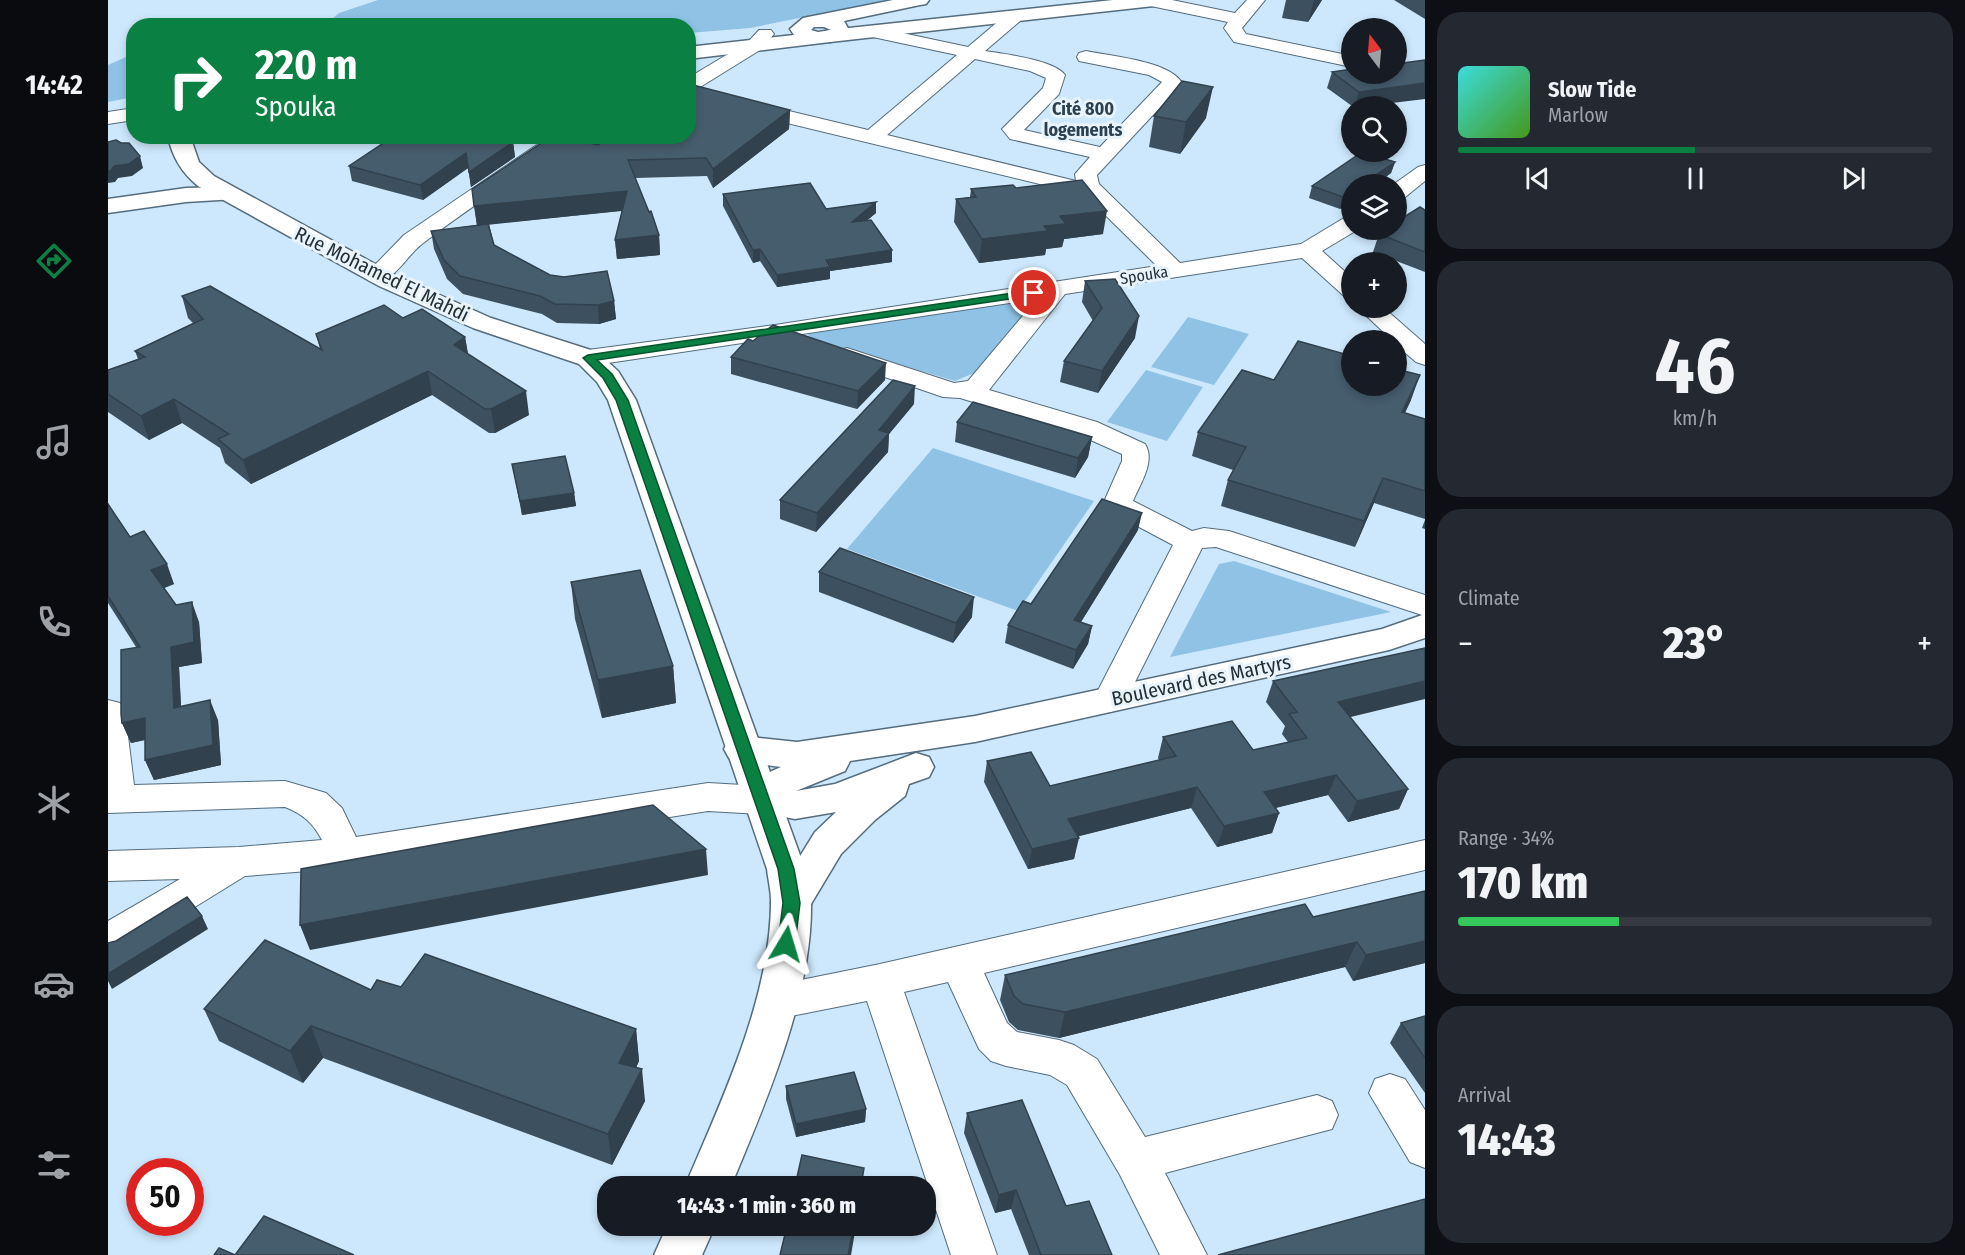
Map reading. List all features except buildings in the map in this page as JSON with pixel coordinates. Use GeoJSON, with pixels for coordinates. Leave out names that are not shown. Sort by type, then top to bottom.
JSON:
{"type":"FeatureCollection","features":[{"type":"Feature","properties":{"kind":"main road"},"geometry":{"type":"LineString","coordinates":[[696,42],[760,40],[808,23],[920,0]]}},
{"type":"Feature","properties":{"kind":"main road"},"geometry":{"type":"LineString","coordinates":[[696,52],[760,40],[1084,0]]}},
{"type":"Feature","properties":{"kind":"main road"},"geometry":{"type":"LineString","coordinates":[[808,23],[799,29],[804,34],[832,31],[874,32],[1158,1]]}},
{"type":"Feature","properties":{"kind":"main road"},"geometry":{"type":"LineString","coordinates":[[832,31],[884,7]]}},
{"type":"Feature","properties":{"kind":"main road"},"geometry":{"type":"LineString","coordinates":[[132,201],[178,182],[184,147]]}},
{"type":"Feature","properties":{"kind":"main road","name":"Rue Mohamed El Mahdi"},"geometry":{"type":"LineString","coordinates":[[184,147],[206,181],[377,276],[482,323],[588,358],[608,377],[622,400],[742,749],[786,869],[791,903],[776,1002],[736,1122],[712,1176]]}},
{"type":"Feature","properties":{"kind":"main road"},"geometry":{"type":"LineString","coordinates":[[108,206],[186,195],[228,194]]}},
{"type":"Feature","properties":{"kind":"main road","name":"Boulevard des Martyrs"},"geometry":{"type":"LineString","coordinates":[[890,741],[975,729],[1110,700],[1389,639],[1425,625]]}},
{"type":"Feature","properties":{"kind":"main road"},"geometry":{"type":"LineString","coordinates":[[791,903],[828,843],[862,810],[916,767],[975,729]]}},
{"type":"Feature","properties":{"kind":"main road"},"geometry":{"type":"LineString","coordinates":[[742,749],[797,755],[890,741]]}},
{"type":"Feature","properties":{"kind":"main road"},"geometry":{"type":"LineString","coordinates":[[760,800],[777,783],[804,771],[890,741]]}},
{"type":"Feature","properties":{"kind":"main road"},"geometry":{"type":"LineString","coordinates":[[760,800],[795,805],[839,797],[916,767]]}},
{"type":"Feature","properties":{"kind":"main road"},"geometry":{"type":"LineString","coordinates":[[678,1255],[687,1236]]}},
{"type":"Feature","properties":{"kind":"street"},"geometry":{"type":"LineString","coordinates":[[1256,0],[1233,28],[1240,38],[1341,59]]}},
{"type":"Feature","properties":{"kind":"street"},"geometry":{"type":"LineString","coordinates":[[1158,1],[1239,19]]}},
{"type":"Feature","properties":{"kind":"street"},"geometry":{"type":"LineString","coordinates":[[872,137],[1014,17]]}},
{"type":"Feature","properties":{"kind":"street"},"geometry":{"type":"LineString","coordinates":[[874,32],[1036,67],[1056,75],[1052,90],[1012,129],[1017,135],[1105,154]]}},
{"type":"Feature","properties":{"kind":"street"},"geometry":{"type":"LineString","coordinates":[[696,82],[760,40]]}},
{"type":"Feature","properties":{"kind":"street"},"geometry":{"type":"LineString","coordinates":[[1086,57],[1155,71],[1165,75],[1172,83],[1086,174],[1086,180],[1100,197],[1174,270]]}},
{"type":"Feature","properties":{"kind":"street"},"geometry":{"type":"LineString","coordinates":[[696,89],[872,137],[1059,182],[1100,197]]}},
{"type":"Feature","properties":{"kind":"street"},"geometry":{"type":"LineString","coordinates":[[108,118],[126,115]]}},
{"type":"Feature","properties":{"kind":"street"},"geometry":{"type":"LineString","coordinates":[[377,276],[412,240],[551,144]]}},
{"type":"Feature","properties":{"kind":"street"},"geometry":{"type":"LineString","coordinates":[[1407,185],[1425,171]]}},
{"type":"Feature","properties":{"kind":"street"},"geometry":{"type":"LineString","coordinates":[[1341,230],[1307,250],[1341,281]]}},
{"type":"Feature","properties":{"kind":"street","name":"Spouka"},"geometry":{"type":"LineString","coordinates":[[588,358],[775,332],[1307,250]]}},
{"type":"Feature","properties":{"kind":"street"},"geometry":{"type":"LineString","coordinates":[[965,391],[982,383],[1057,289]]}},
{"type":"Feature","properties":{"kind":"street"},"geometry":{"type":"LineString","coordinates":[[1381,318],[1425,357]]}},
{"type":"Feature","properties":{"kind":"street"},"geometry":{"type":"LineString","coordinates":[[775,332],[952,391],[965,391],[1087,428],[1135,450],[1136,461],[1117,504],[1190,542]]}},
{"type":"Feature","properties":{"kind":"street"},"geometry":{"type":"LineString","coordinates":[[1110,700],[1190,542],[1204,537],[1219,538],[1425,606]]}},
{"type":"Feature","properties":{"kind":"street"},"geometry":{"type":"LineString","coordinates":[[108,712],[113,799],[285,794],[313,803],[329,818],[346,853]]}},
{"type":"Feature","properties":{"kind":"street"},"geometry":{"type":"LineString","coordinates":[[108,866],[239,862],[346,853],[708,797],[760,800]]}},
{"type":"Feature","properties":{"kind":"street"},"geometry":{"type":"LineString","coordinates":[[776,1002],[880,981],[1425,855]]}},
{"type":"Feature","properties":{"kind":"street"},"geometry":{"type":"LineString","coordinates":[[108,941],[239,862]]}},
{"type":"Feature","properties":{"kind":"street"},"geometry":{"type":"LineString","coordinates":[[960,962],[993,1036],[1006,1048],[1059,1058],[1082,1072],[1136,1160],[1184,1255]]}},
{"type":"Feature","properties":{"kind":"street"},"geometry":{"type":"LineString","coordinates":[[880,981],[974,1255]]}},
{"type":"Feature","properties":{"kind":"street"},"geometry":{"type":"LineString","coordinates":[[1390,1093],[1425,1148]]}},
{"type":"Feature","properties":{"kind":"street"},"geometry":{"type":"LineString","coordinates":[[1136,1160],[1317,1115]]}},
{"type":"Feature","properties":{"kind":"shaded area"},"geometry":{"type":"Polygon","coordinates":[[[378,0],[888,0],[750,28],[696,32],[696,18],[333,18],[339,13],[378,0]]]}},
{"type":"Feature","properties":{"kind":"shaded area"},"geometry":{"type":"Polygon","coordinates":[[[126,57],[126,98],[108,102],[108,65],[126,57]]]}},
{"type":"Feature","properties":{"kind":"shaded area"},"geometry":{"type":"Polygon","coordinates":[[[1021,298],[1029,301],[1031,305],[974,373],[955,381],[813,339],[808,335],[810,331],[1021,298]]]}},
{"type":"Feature","properties":{"kind":"shaded area"},"geometry":{"type":"Polygon","coordinates":[[[1188,317],[1249,334],[1214,385],[1151,367],[1188,317]]]}},
{"type":"Feature","properties":{"kind":"shaded area"},"geometry":{"type":"Polygon","coordinates":[[[1146,370],[1203,387],[1167,441],[1107,422],[1146,370]]]}},
{"type":"Feature","properties":{"kind":"shaded area"},"geometry":{"type":"Polygon","coordinates":[[[933,448],[1094,501],[1018,611],[847,549],[933,448]]]}},
{"type":"Feature","properties":{"kind":"shaded area"},"geometry":{"type":"Polygon","coordinates":[[[1234,561],[1391,612],[1170,657],[1219,564],[1234,561]]]}},
{"type":"Feature","properties":{"kind":"district","name":"Cité 800 logements"},"geometry":{"type":"Point","coordinates":[1083,119]}},
{"type":"Feature","properties":{"kind":"route"},"geometry":{"type":"LineString","coordinates":[[786,944],[791,903],[786,869],[753,782],[622,400],[608,377],[588,358],[1034,293]]}}]}
